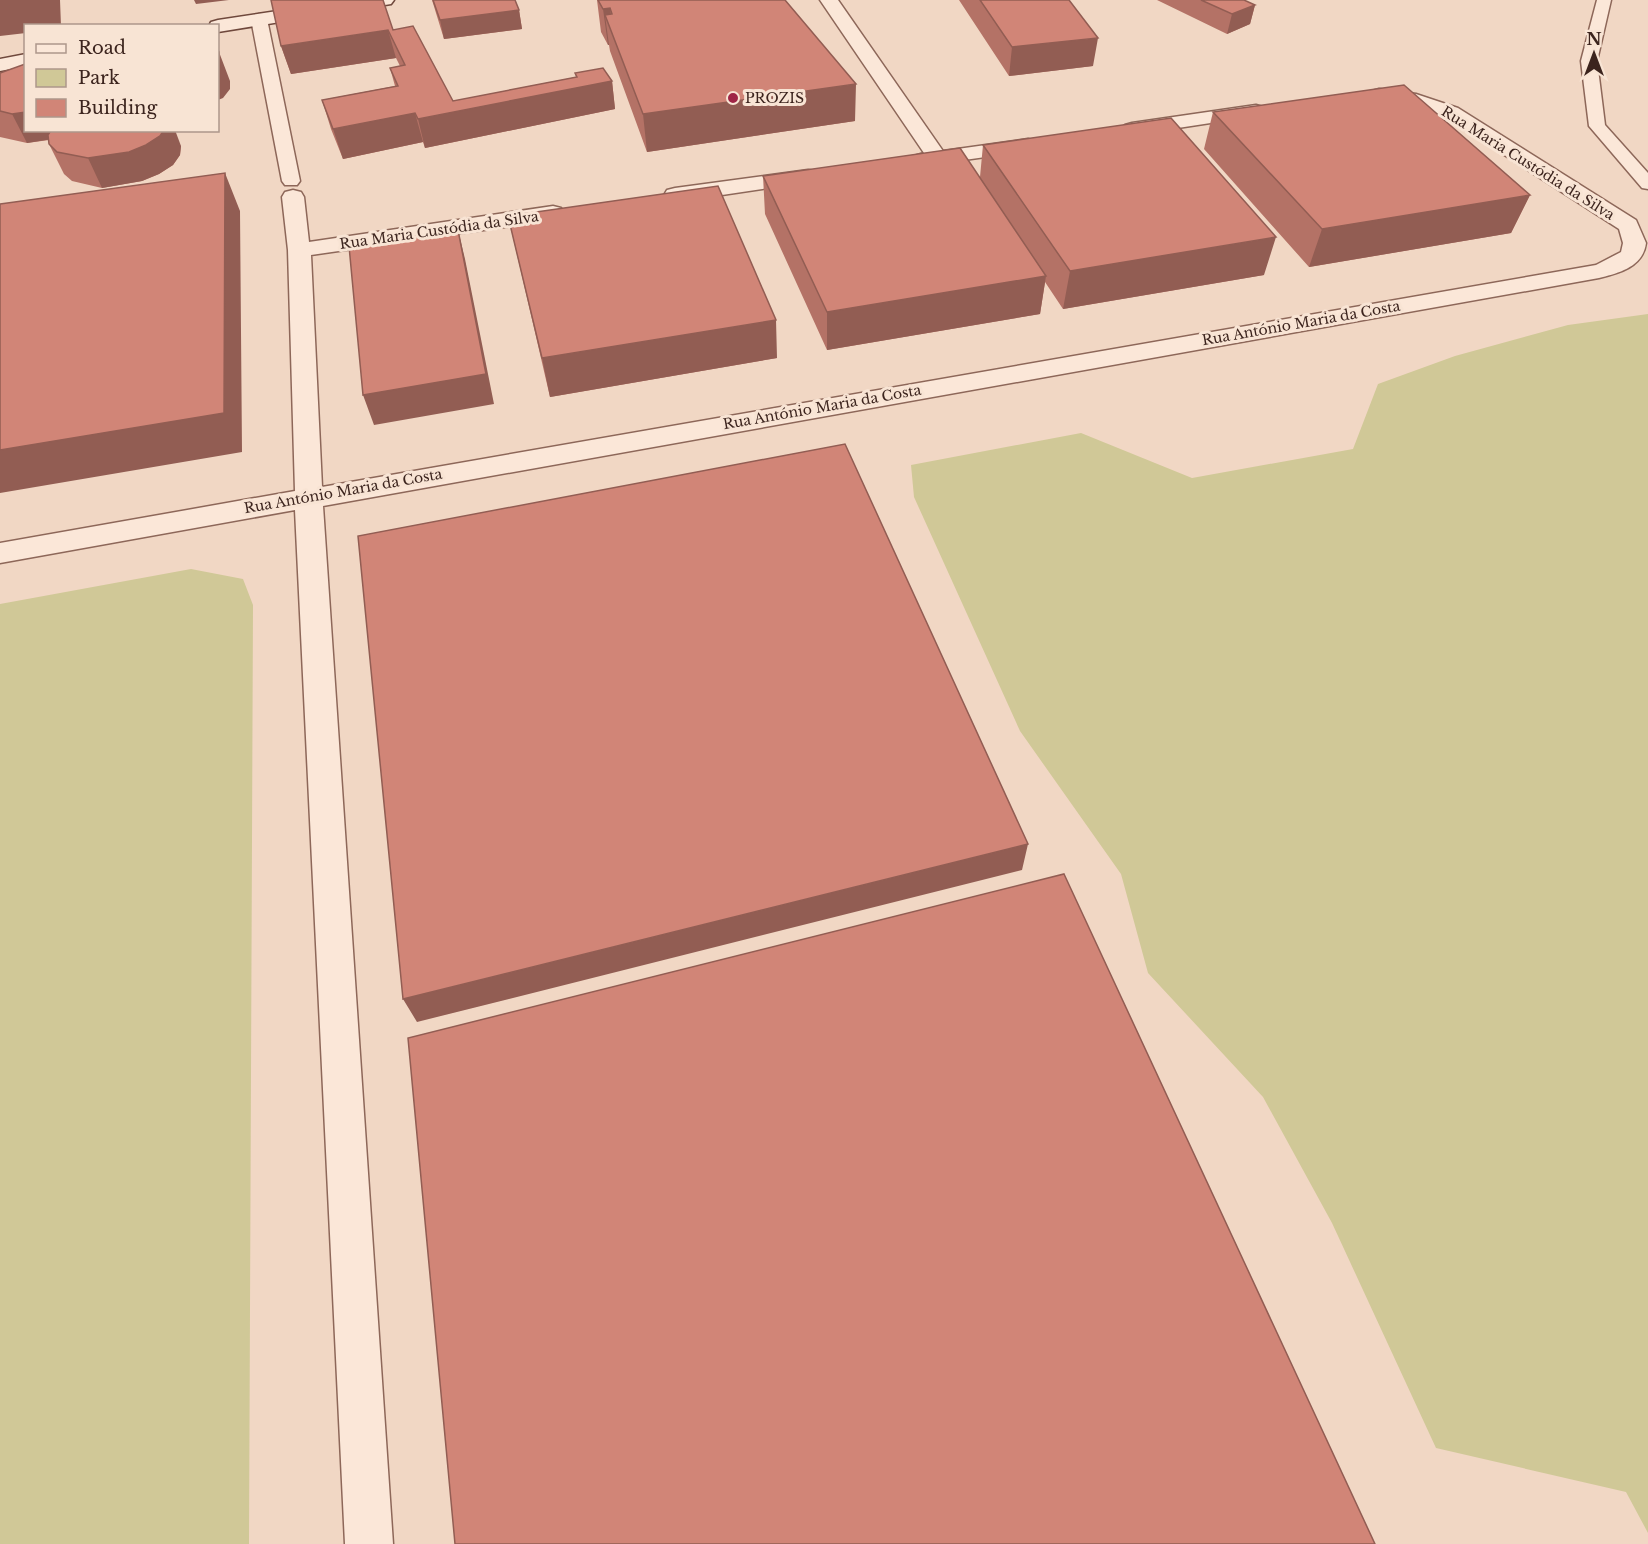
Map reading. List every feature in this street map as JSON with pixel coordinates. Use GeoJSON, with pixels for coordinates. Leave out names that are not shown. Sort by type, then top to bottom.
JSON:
{"type":"FeatureCollection","features":[{"type":"Feature","properties":{"kind":"street"},"geometry":{"type":"LineString","coordinates":[[219,26],[385,0]]}},
{"type":"Feature","properties":{"kind":"street"},"geometry":{"type":"LineString","coordinates":[[829,0],[938,158]]}},
{"type":"Feature","properties":{"kind":"street"},"geometry":{"type":"LineString","coordinates":[[0,65],[24,60]]}},
{"type":"Feature","properties":{"kind":"street","name":"Rua Maria Custódia da Silva"},"geometry":{"type":"LineString","coordinates":[[1355,97],[1375,94],[1403,96],[1431,103],[1452,112],[1628,225],[1635,236],[1636,247]]}},
{"type":"Feature","properties":{"kind":"street"},"geometry":{"type":"LineString","coordinates":[[1112,132],[1274,109]]}},
{"type":"Feature","properties":{"kind":"street"},"geometry":{"type":"LineString","coordinates":[[903,163],[1042,142]]}},
{"type":"Feature","properties":{"kind":"street"},"geometry":{"type":"LineString","coordinates":[[655,198],[832,173]]}},
{"type":"Feature","properties":{"kind":"street"},"geometry":{"type":"LineString","coordinates":[[292,189],[299,250],[309,497],[369,1544]]}},
{"type":"Feature","properties":{"kind":"street","name":"Rua Maria Custódia da Silva"},"geometry":{"type":"LineString","coordinates":[[299,250],[572,210]]}},
{"type":"Feature","properties":{"kind":"street","name":"Rua António Maria da Costa"},"geometry":{"type":"LineString","coordinates":[[0,553],[1599,271],[1614,267],[1628,258],[1636,247]]}},
{"type":"Feature","properties":{"kind":"lane"},"geometry":{"type":"LineString","coordinates":[[1604,0],[1589,61],[1597,126],[1648,184]]}},
{"type":"Feature","properties":{"kind":"lane"},"geometry":{"type":"LineString","coordinates":[[259,19],[292,189]]}},
{"type":"Feature","properties":{"kind":"green space"},"geometry":{"type":"Polygon","coordinates":[[[1648,314],[1648,1533],[1626,1492],[1436,1448],[1332,1223],[1263,1097],[1148,973],[1121,874],[1020,731],[914,497],[911,465],[1081,433],[1192,478],[1353,449],[1378,384],[1455,356],[1568,325],[1648,314]]]}},
{"type":"Feature","properties":{"kind":"green space"},"geometry":{"type":"Polygon","coordinates":[[[191,569],[243,579],[253,605],[249,1544],[0,1544],[0,604],[191,569]]]}},
{"type":"Feature","properties":{"kind":"building"},"geometry":{"type":"Polygon","coordinates":[[[271,0],[383,0],[393,30],[413,26],[453,101],[577,77],[575,73],[603,68],[612,81],[418,119],[415,113],[333,129],[322,100],[398,86],[390,68],[405,65],[388,30],[281,46],[271,0]]]}},
{"type":"Feature","properties":{"kind":"building"},"geometry":{"type":"Polygon","coordinates":[[[433,0],[515,0],[519,10],[440,20],[433,0]]]}},
{"type":"Feature","properties":{"kind":"building","name":"PROZIS"},"geometry":{"type":"Polygon","coordinates":[[[598,0],[785,0],[856,84],[643,114],[605,15],[612,14],[610,8],[603,9],[598,0]]]}},
{"type":"Feature","properties":{"kind":"building"},"geometry":{"type":"Polygon","coordinates":[[[980,0],[1069,0],[1098,38],[1012,47],[980,0]]]}},
{"type":"Feature","properties":{"kind":"building"},"geometry":{"type":"Polygon","coordinates":[[[1201,0],[1244,0],[1255,5],[1232,14],[1201,0]]]}},
{"type":"Feature","properties":{"kind":"building"},"geometry":{"type":"Polygon","coordinates":[[[24,64],[24,112],[12,114],[0,111],[0,73],[24,64]]]}},
{"type":"Feature","properties":{"kind":"building"},"geometry":{"type":"Polygon","coordinates":[[[1404,85],[1530,195],[1322,229],[1213,112],[1404,85]]]}},
{"type":"Feature","properties":{"kind":"building"},"geometry":{"type":"Polygon","coordinates":[[[1171,118],[1276,237],[1070,271],[983,145],[1171,118]]]}},
{"type":"Feature","properties":{"kind":"building"},"geometry":{"type":"Polygon","coordinates":[[[50,132],[163,132],[146,145],[129,152],[88,158],[57,152],[49,144],[50,132]]]}},
{"type":"Feature","properties":{"kind":"building"},"geometry":{"type":"Polygon","coordinates":[[[960,148],[1046,276],[827,312],[763,176],[960,148]]]}},
{"type":"Feature","properties":{"kind":"building"},"geometry":{"type":"Polygon","coordinates":[[[225,173],[224,413],[0,450],[0,204],[225,173]]]}},
{"type":"Feature","properties":{"kind":"building"},"geometry":{"type":"Polygon","coordinates":[[[718,186],[776,320],[542,358],[508,216],[718,186]]]}},
{"type":"Feature","properties":{"kind":"building"},"geometry":{"type":"Polygon","coordinates":[[[458,230],[486,374],[363,395],[349,246],[458,230]]]}},
{"type":"Feature","properties":{"kind":"building"},"geometry":{"type":"Polygon","coordinates":[[[845,444],[1028,844],[403,999],[358,536],[845,444]]]}},
{"type":"Feature","properties":{"kind":"building"},"geometry":{"type":"Polygon","coordinates":[[[1064,874],[1375,1544],[455,1544],[408,1038],[1064,874]]]}},
{"type":"Feature","properties":{"kind":"place","name":"PROZIS"},"geometry":{"type":"Point","coordinates":[733,98]}}]}
